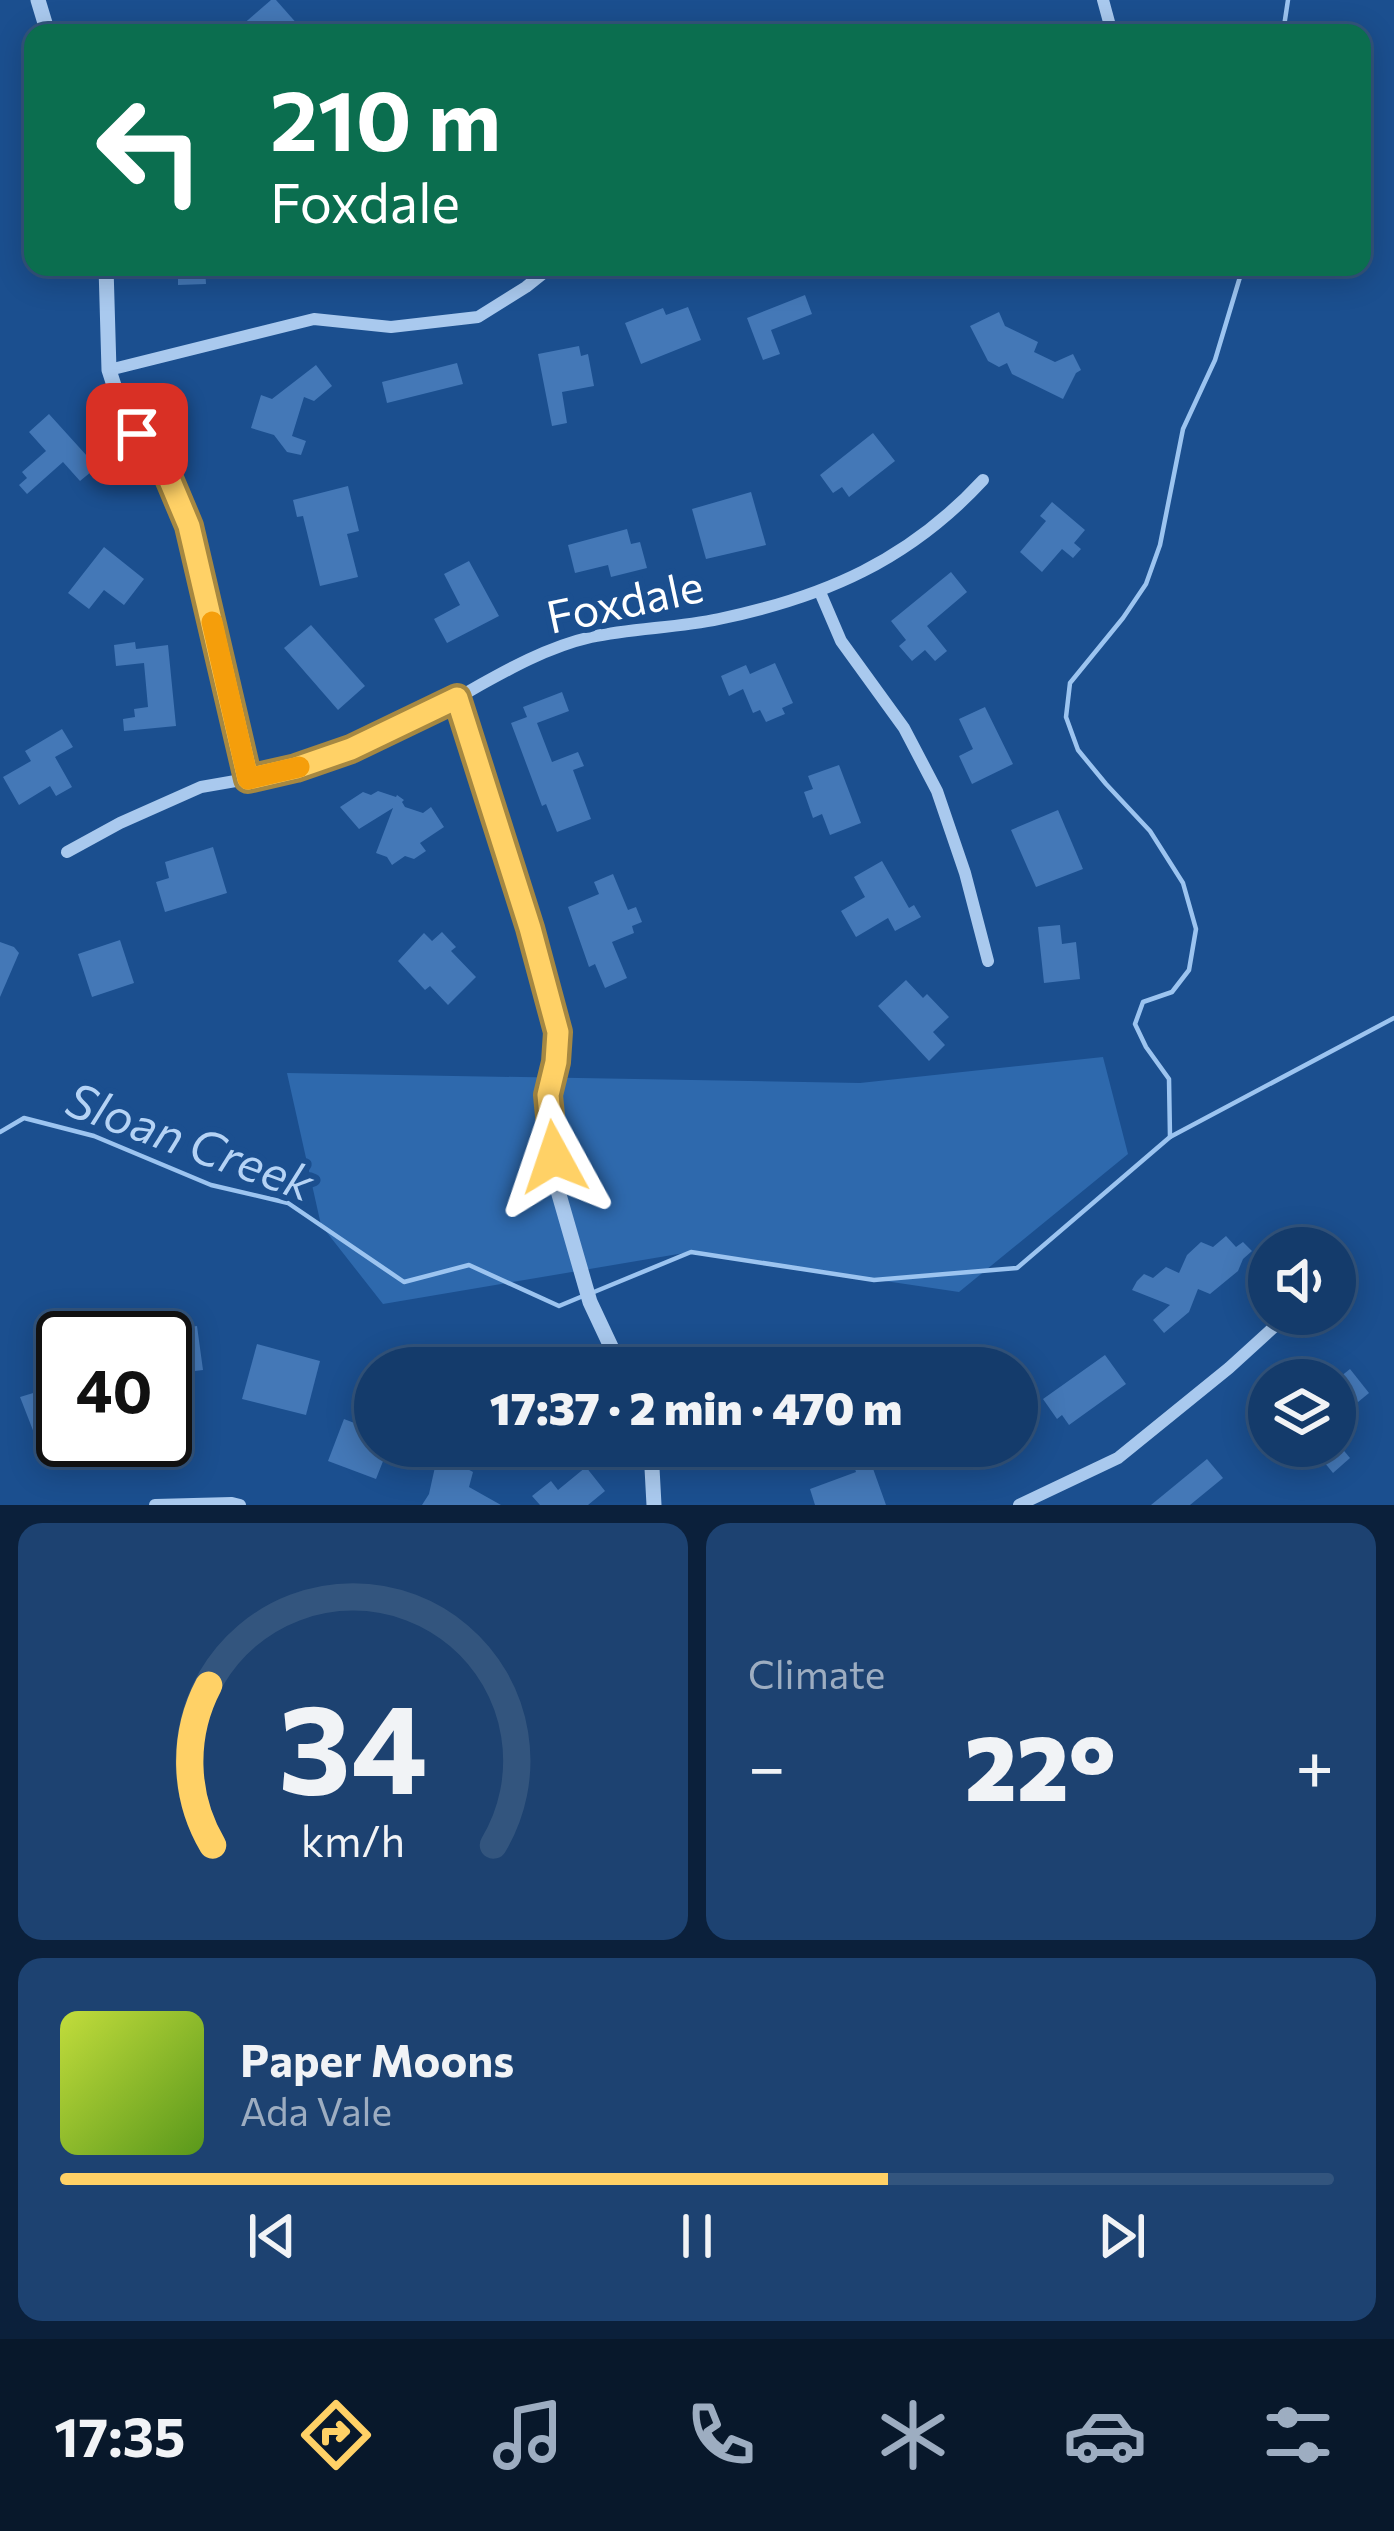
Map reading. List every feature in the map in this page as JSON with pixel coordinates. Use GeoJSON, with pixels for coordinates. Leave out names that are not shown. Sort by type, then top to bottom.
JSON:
{"type":"FeatureCollection","features":[{"type":"Feature","properties":{"kind":"street"},"geometry":{"type":"LineString","coordinates":[[106,276],[109,370],[120,404],[168,476],[189,526],[248,779]]}},
{"type":"Feature","properties":{"kind":"street"},"geometry":{"type":"LineString","coordinates":[[109,370],[314,319],[391,327],[478,316],[537,276]]}},
{"type":"Feature","properties":{"kind":"street","name":"Foxdale"},"geometry":{"type":"LineString","coordinates":[[67,852],[201,787],[296,768],[351,749],[519,663],[588,638],[717,620],[820,592],[900,552],[952,513],[983,480]]}},
{"type":"Feature","properties":{"kind":"street"},"geometry":{"type":"LineString","coordinates":[[820,592],[841,640],[904,728],[937,791],[988,961]]}},
{"type":"Feature","properties":{"kind":"street"},"geometry":{"type":"LineString","coordinates":[[457,698],[558,1032],[548,1095],[558,1191],[590,1302],[611,1347]]}},
{"type":"Feature","properties":{"kind":"street"},"geometry":{"type":"LineString","coordinates":[[1019,1505],[1118,1457],[1265,1335]]}},
{"type":"Feature","properties":{"kind":"street"},"geometry":{"type":"LineString","coordinates":[[652,1467],[654,1505]]}},
{"type":"Feature","properties":{"kind":"street"},"geometry":{"type":"LineString","coordinates":[[155,1505],[240,1505]]}},
{"type":"Feature","properties":{"kind":"shaded area"},"geometry":{"type":"Polygon","coordinates":[[[1103,1057],[1128,1154],[959,1292],[690,1252],[383,1304],[321,1225],[287,1073],[860,1083],[1103,1057]]]}},
{"type":"Feature","properties":{"kind":"building"},"geometry":{"type":"Polygon","coordinates":[[[276,0],[297,24],[243,24],[276,0]]]}},
{"type":"Feature","properties":{"kind":"building"},"geometry":{"type":"Polygon","coordinates":[[[178,276],[206,276],[206,284],[178,285],[178,276]]]}},
{"type":"Feature","properties":{"kind":"building"},"geometry":{"type":"Polygon","coordinates":[[[805,295],[812,314],[771,330],[780,354],[763,360],[747,318],[805,295]]]}},
{"type":"Feature","properties":{"kind":"building"},"geometry":{"type":"Polygon","coordinates":[[[688,307],[701,340],[641,364],[625,323],[663,308],[666,315],[688,307]]]}},
{"type":"Feature","properties":{"kind":"building"},"geometry":{"type":"Polygon","coordinates":[[[999,312],[1005,326],[1038,342],[1034,352],[1055,362],[1073,354],[1081,370],[1063,399],[1012,374],[1007,363],[999,367],[988,361],[970,326],[999,312]]]}},
{"type":"Feature","properties":{"kind":"building"},"geometry":{"type":"Polygon","coordinates":[[[579,346],[581,356],[588,354],[594,386],[562,392],[567,423],[552,426],[538,354],[579,346]]]}},
{"type":"Feature","properties":{"kind":"building"},"geometry":{"type":"Polygon","coordinates":[[[457,363],[463,384],[387,403],[382,382],[457,363]]]}},
{"type":"Feature","properties":{"kind":"building"},"geometry":{"type":"Polygon","coordinates":[[[316,365],[332,386],[314,401],[304,397],[292,436],[306,441],[301,455],[287,452],[274,435],[251,428],[261,395],[272,399],[316,365]]]}},
{"type":"Feature","properties":{"kind":"building"},"geometry":{"type":"Polygon","coordinates":[[[49,414],[97,467],[80,481],[63,462],[27,494],[19,485],[27,478],[22,472],[46,451],[29,432],[49,414]]]}},
{"type":"Feature","properties":{"kind":"building"},"geometry":{"type":"Polygon","coordinates":[[[873,433],[895,461],[849,497],[842,487],[833,493],[820,475],[873,433]]]}},
{"type":"Feature","properties":{"kind":"building"},"geometry":{"type":"Polygon","coordinates":[[[348,486],[359,531],[347,534],[358,577],[320,586],[303,516],[297,517],[293,500],[348,486]]]}},
{"type":"Feature","properties":{"kind":"building"},"geometry":{"type":"Polygon","coordinates":[[[751,492],[766,545],[706,559],[692,509],[751,492]]]}},
{"type":"Feature","properties":{"kind":"building"},"geometry":{"type":"Polygon","coordinates":[[[1052,502],[1085,530],[1074,543],[1081,549],[1073,558],[1062,549],[1042,572],[1020,552],[1046,521],[1040,516],[1052,502]]]}},
{"type":"Feature","properties":{"kind":"building"},"geometry":{"type":"Polygon","coordinates":[[[627,529],[631,544],[640,542],[647,568],[611,577],[608,565],[575,573],[568,545],[627,529]]]}},
{"type":"Feature","properties":{"kind":"building"},"geometry":{"type":"Polygon","coordinates":[[[104,547],[144,579],[124,605],[104,590],[89,609],[68,593],[104,547]]]}},
{"type":"Feature","properties":{"kind":"building"},"geometry":{"type":"Polygon","coordinates":[[[469,561],[499,616],[447,643],[434,619],[460,605],[444,574],[469,561]]]}},
{"type":"Feature","properties":{"kind":"building"},"geometry":{"type":"Polygon","coordinates":[[[951,572],[967,592],[927,626],[947,651],[935,661],[925,650],[912,661],[899,646],[906,640],[891,621],[951,572]]]}},
{"type":"Feature","properties":{"kind":"building"},"geometry":{"type":"Polygon","coordinates":[[[311,625],[365,686],[338,710],[284,648],[311,625]]]}},
{"type":"Feature","properties":{"kind":"building"},"geometry":{"type":"Polygon","coordinates":[[[135,642],[136,649],[168,645],[176,726],[124,731],[123,719],[135,717],[134,709],[148,707],[144,663],[116,666],[114,645],[135,642]]]}},
{"type":"Feature","properties":{"kind":"building"},"geometry":{"type":"Polygon","coordinates":[[[775,663],[793,703],[782,708],[785,714],[766,722],[760,710],[753,713],[743,689],[729,696],[721,676],[746,665],[750,674],[775,663]]]}},
{"type":"Feature","properties":{"kind":"building"},"geometry":{"type":"Polygon","coordinates":[[[562,692],[569,711],[537,723],[552,762],[578,752],[584,766],[573,770],[591,819],[557,832],[546,804],[542,806],[511,723],[527,717],[523,707],[562,692]]]}},
{"type":"Feature","properties":{"kind":"building"},"geometry":{"type":"Polygon","coordinates":[[[985,707],[1013,764],[972,784],[959,756],[973,749],[959,719],[985,707]]]}},
{"type":"Feature","properties":{"kind":"building"},"geometry":{"type":"Polygon","coordinates":[[[62,729],[73,747],[55,757],[72,787],[56,796],[50,786],[19,805],[3,777],[31,761],[25,751],[62,729]]]}},
{"type":"Feature","properties":{"kind":"building"},"geometry":{"type":"Polygon","coordinates":[[[839,765],[861,823],[830,835],[822,814],[813,818],[804,792],[813,789],[808,776],[839,765]]]}},
{"type":"Feature","properties":{"kind":"building"},"geometry":{"type":"Polygon","coordinates":[[[363,792],[397,795],[405,807],[423,813],[431,807],[444,827],[420,843],[426,851],[414,859],[405,856],[392,865],[376,853],[393,808],[359,829],[340,807],[363,792]]]}},
{"type":"Feature","properties":{"kind":"building"},"geometry":{"type":"Polygon","coordinates":[[[1058,810],[1083,869],[1036,887],[1011,830],[1058,810]]]}},
{"type":"Feature","properties":{"kind":"building"},"geometry":{"type":"Polygon","coordinates":[[[213,847],[227,893],[165,912],[156,882],[169,878],[165,862],[213,847]]]}},
{"type":"Feature","properties":{"kind":"building"},"geometry":{"type":"Polygon","coordinates":[[[882,861],[909,908],[914,905],[921,917],[895,931],[888,918],[856,937],[841,911],[865,897],[854,877],[882,861]]]}},
{"type":"Feature","properties":{"kind":"building"},"geometry":{"type":"Polygon","coordinates":[[[613,874],[628,910],[636,907],[642,922],[632,926],[634,933],[612,942],[627,978],[605,988],[595,964],[589,967],[568,907],[599,894],[594,882],[613,874]]]}},
{"type":"Feature","properties":{"kind":"building"},"geometry":{"type":"Polygon","coordinates":[[[1060,925],[1062,944],[1076,942],[1080,979],[1044,983],[1038,927],[1060,925]]]}},
{"type":"Feature","properties":{"kind":"building"},"geometry":{"type":"Polygon","coordinates":[[[442,932],[456,947],[451,951],[476,977],[448,1005],[430,986],[425,990],[398,961],[424,933],[432,941],[442,932]]]}},
{"type":"Feature","properties":{"kind":"building"},"geometry":{"type":"Polygon","coordinates":[[[120,940],[134,983],[92,997],[78,954],[120,940]]]}},
{"type":"Feature","properties":{"kind":"building"},"geometry":{"type":"Polygon","coordinates":[[[0,942],[19,953],[0,997],[0,942]]]}},
{"type":"Feature","properties":{"kind":"building"},"geometry":{"type":"Polygon","coordinates":[[[906,980],[949,1017],[933,1032],[945,1045],[929,1061],[878,1006],[906,980]]]}},
{"type":"Feature","properties":{"kind":"building"},"geometry":{"type":"Polygon","coordinates":[[[1226,1236],[1236,1247],[1243,1242],[1248,1255],[1238,1271],[1210,1294],[1198,1289],[1189,1312],[1164,1333],[1153,1320],[1170,1305],[1132,1290],[1137,1281],[1144,1274],[1153,1278],[1166,1267],[1179,1273],[1187,1255],[1201,1242],[1213,1247],[1226,1236]]]}},
{"type":"Feature","properties":{"kind":"building"},"geometry":{"type":"Polygon","coordinates":[[[197,1326],[203,1370],[192,1371],[192,1327],[197,1326]]]}},
{"type":"Feature","properties":{"kind":"building"},"geometry":{"type":"Polygon","coordinates":[[[257,1344],[320,1361],[306,1415],[242,1399],[257,1344]]]}},
{"type":"Feature","properties":{"kind":"building"},"geometry":{"type":"Polygon","coordinates":[[[1105,1355],[1126,1384],[1069,1425],[1062,1415],[1057,1419],[1043,1399],[1105,1355]]]}},
{"type":"Feature","properties":{"kind":"building"},"geometry":{"type":"Polygon","coordinates":[[[1356,1377],[1369,1393],[1356,1404],[1356,1377]]]}},
{"type":"Feature","properties":{"kind":"building"},"geometry":{"type":"Polygon","coordinates":[[[36,1392],[36,1432],[34,1433],[20,1397],[36,1392]]]}},
{"type":"Feature","properties":{"kind":"building"},"geometry":{"type":"Polygon","coordinates":[[[344,1419],[354,1423],[354,1467],[381,1467],[376,1479],[328,1461],[344,1419]]]}},
{"type":"Feature","properties":{"kind":"building"},"geometry":{"type":"Polygon","coordinates":[[[1207,1459],[1223,1478],[1190,1505],[1151,1505],[1207,1459]]]}},
{"type":"Feature","properties":{"kind":"building"},"geometry":{"type":"Polygon","coordinates":[[[435,1467],[464,1467],[473,1472],[469,1487],[501,1505],[422,1505],[435,1467]]]}},
{"type":"Feature","properties":{"kind":"building"},"geometry":{"type":"Polygon","coordinates":[[[586,1467],[605,1491],[588,1505],[540,1505],[532,1496],[551,1481],[558,1490],[586,1467]]]}},
{"type":"Feature","properties":{"kind":"building"},"geometry":{"type":"Polygon","coordinates":[[[854,1467],[872,1467],[886,1505],[815,1505],[810,1489],[856,1472],[854,1467]]]}},
{"type":"Feature","properties":{"kind":"waterway"},"geometry":{"type":"LineString","coordinates":[[1284,24],[1288,0]]}},
{"type":"Feature","properties":{"kind":"waterway"},"geometry":{"type":"LineString","coordinates":[[1170,1137],[1169,1079],[1135,1024],[1143,1002],[1172,992],[1189,970],[1196,929],[1183,883],[1150,831],[1078,750],[1066,717],[1070,683],[1146,584],[1160,545],[1183,429],[1215,360],[1240,276]]}},
{"type":"Feature","properties":{"kind":"waterway","name":"Sloan Creek"},"geometry":{"type":"LineString","coordinates":[[594,1292],[691,1252],[874,1280],[1017,1268],[1170,1137],[1394,1018]]}},
{"type":"Feature","properties":{"kind":"waterway","name":"Sloan Creek"},"geometry":{"type":"LineString","coordinates":[[0,1132],[24,1118],[94,1136],[211,1185],[288,1203],[404,1282],[469,1265],[559,1306],[583,1296]]}},
{"type":"Feature","properties":{"kind":"slow traffic"},"geometry":{"type":"LineString","coordinates":[[212,622],[248,779],[299,767]]}},
{"type":"Feature","properties":{"kind":"route"},"geometry":{"type":"LineString","coordinates":[[137,434],[168,476],[189,526],[248,779],[351,749],[457,698],[558,1032],[548,1095],[554,1157]]}}]}
